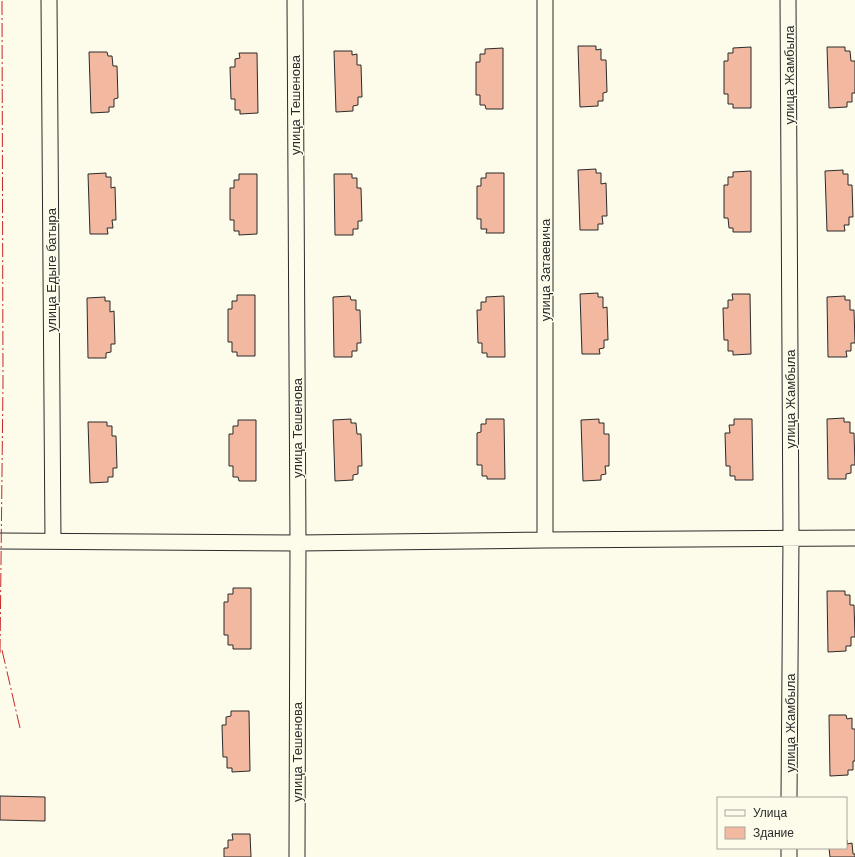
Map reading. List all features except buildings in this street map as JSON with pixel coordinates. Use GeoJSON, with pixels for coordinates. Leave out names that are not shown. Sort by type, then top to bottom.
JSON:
{"type":"FeatureCollection","features":[{"type":"Feature","properties":{"kind":"street","name":"улица Едыге батыра"},"geometry":{"type":"LineString","coordinates":[[49,0],[53,541]]}},
{"type":"Feature","properties":{"kind":"street","name":"улица Тешенова"},"geometry":{"type":"LineString","coordinates":[[295,0],[298,543],[296,857]]}},
{"type":"Feature","properties":{"kind":"street","name":"улица Затаевича"},"geometry":{"type":"LineString","coordinates":[[545,540],[546,0]]}},
{"type":"Feature","properties":{"kind":"street","name":"улица Жамбыла"},"geometry":{"type":"LineString","coordinates":[[788,0],[791,538],[789,797]]}},
{"type":"Feature","properties":{"kind":"street"},"geometry":{"type":"LineString","coordinates":[[0,541],[298,543],[855,538]]}},
{"type":"Feature","properties":{"kind":"power"},"geometry":{"type":"LineString","coordinates":[[0,653],[3,382],[2,0]]}},
{"type":"Feature","properties":{"kind":"power"},"geometry":{"type":"LineString","coordinates":[[2,650],[20,728]]}}]}
